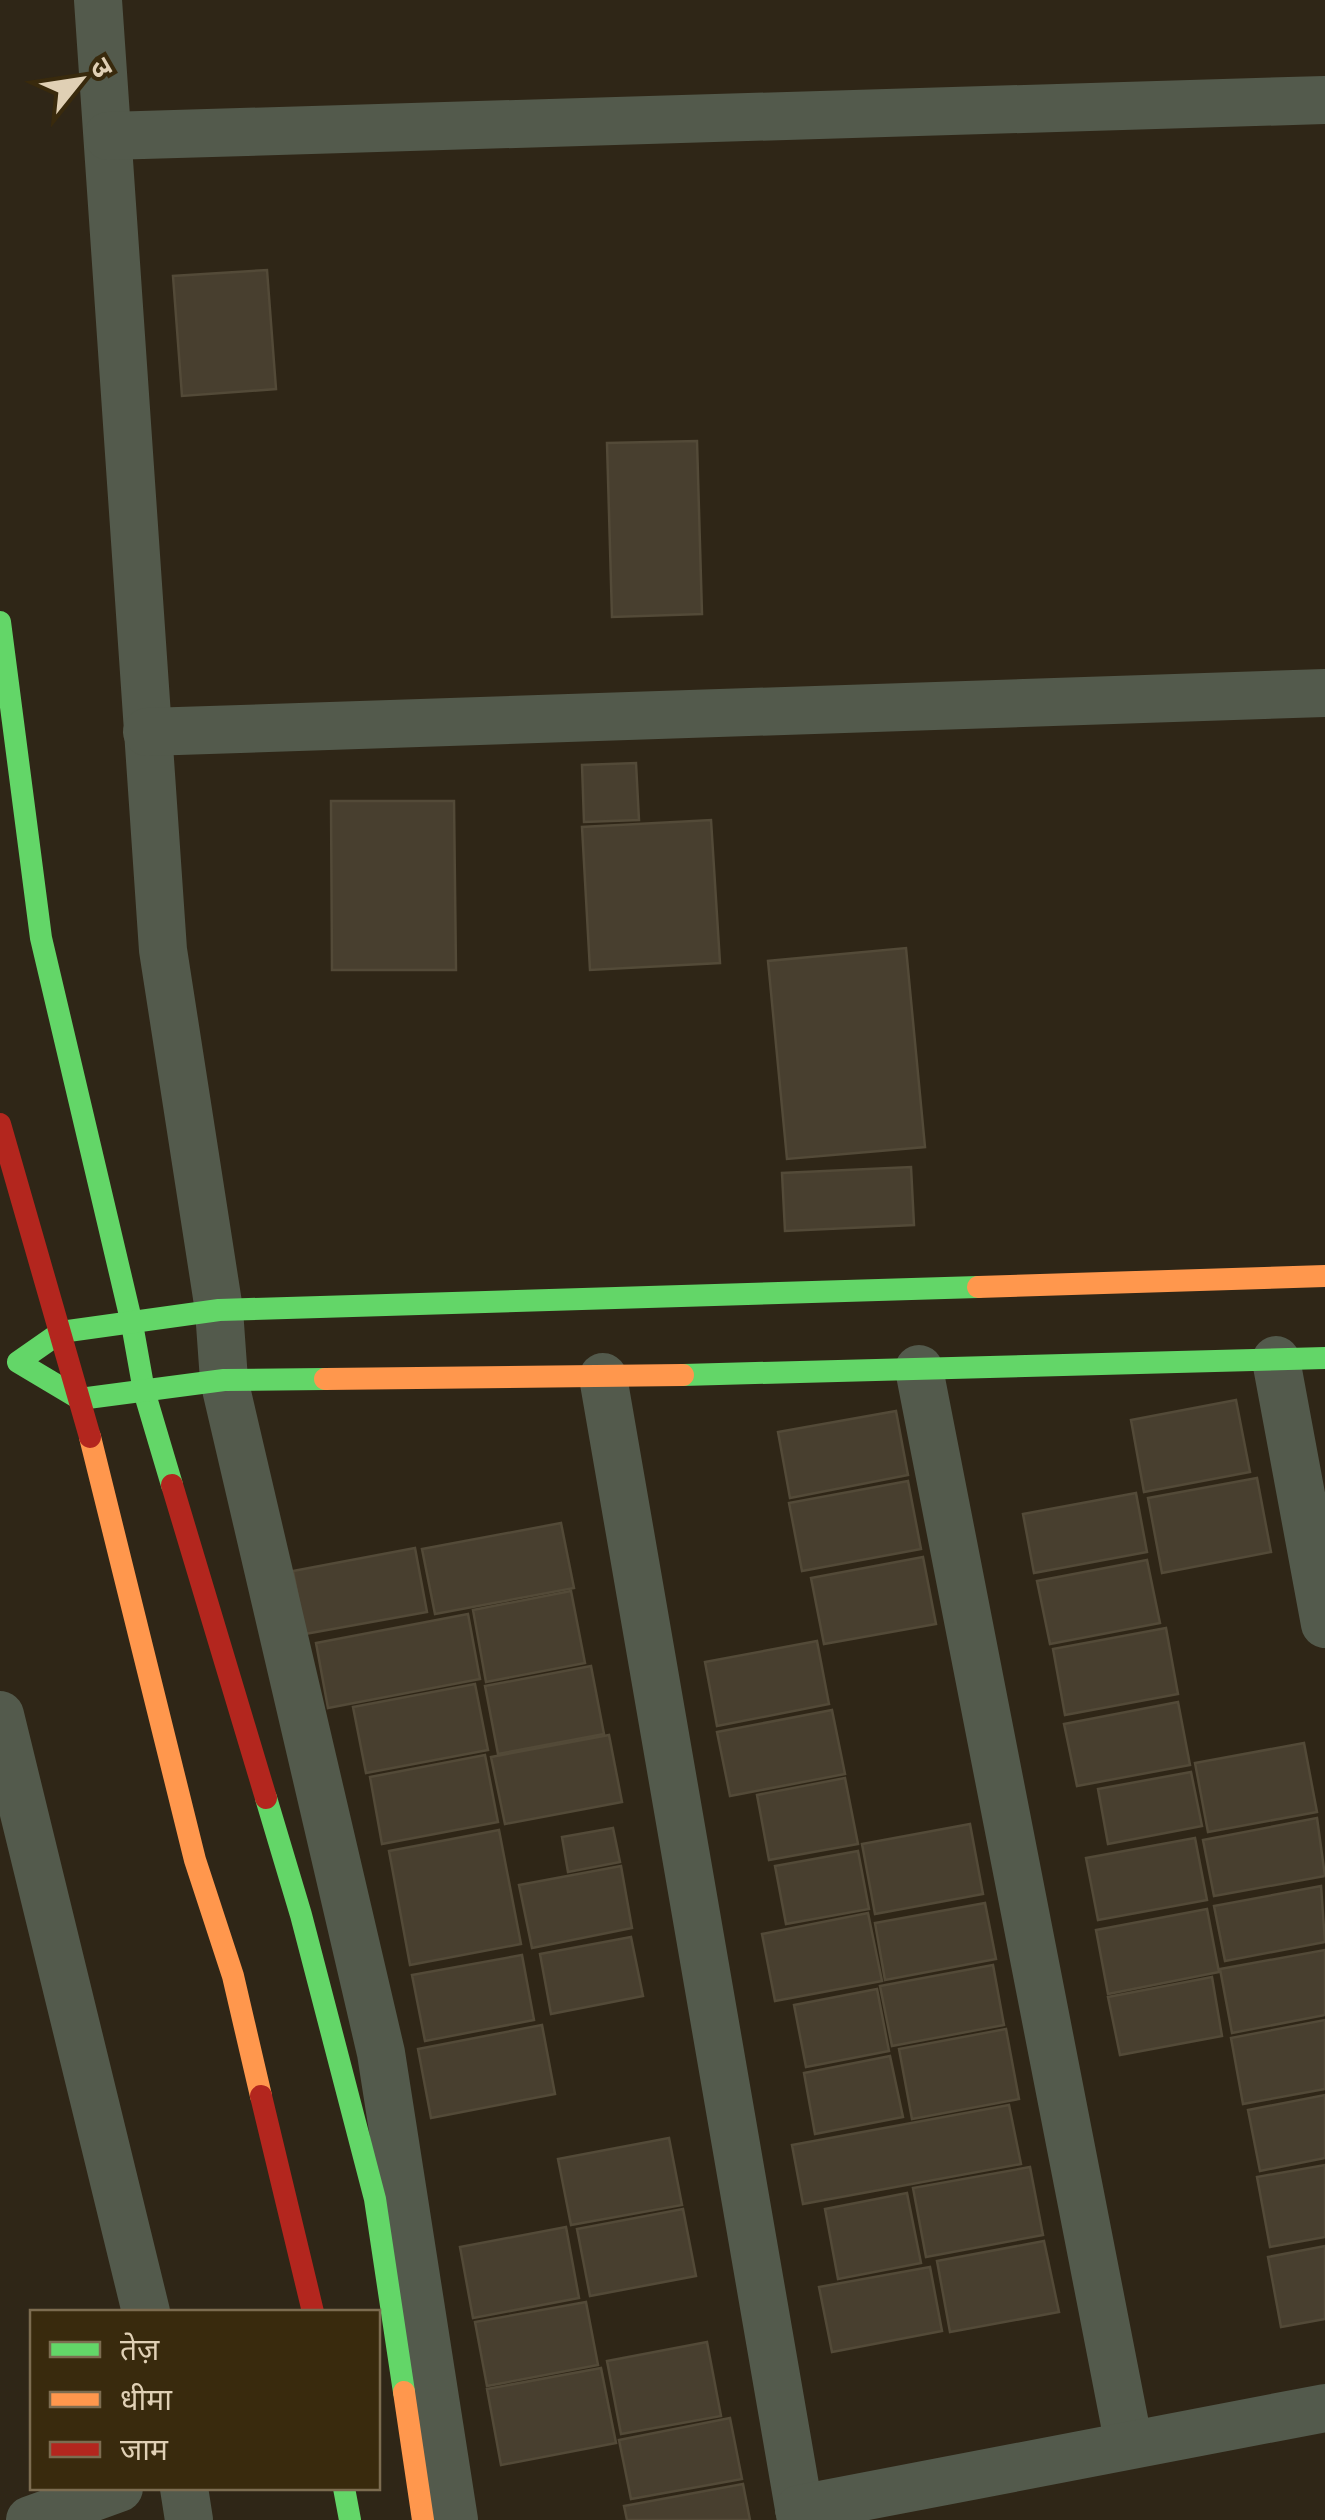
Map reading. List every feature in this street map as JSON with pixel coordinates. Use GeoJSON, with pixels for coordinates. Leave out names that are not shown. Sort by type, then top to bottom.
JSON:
{"type":"FeatureCollection","features":[{"type":"Feature","properties":{"kind":"main road"},"geometry":{"type":"LineString","coordinates":[[0,622],[41,938],[132,1324],[144,1391],[301,1915],[375,2199],[423,2520]]}},
{"type":"Feature","properties":{"kind":"main road"},"geometry":{"type":"LineString","coordinates":[[0,1124],[80,1399],[195,1860],[232,1976],[313,2310]]}},
{"type":"Feature","properties":{"kind":"main road"},"geometry":{"type":"LineString","coordinates":[[9,1362],[61,1332],[219,1310],[1325,1276]]}},
{"type":"Feature","properties":{"kind":"main road"},"geometry":{"type":"LineString","coordinates":[[9,1362],[80,1399],[224,1380],[602,1377],[1325,1358]]}},
{"type":"Feature","properties":{"kind":"main road"},"geometry":{"type":"LineString","coordinates":[[344,2490],[350,2520]]}},
{"type":"Feature","properties":{"kind":"street"},"geometry":{"type":"LineString","coordinates":[[98,0],[162,950],[219,1310],[224,1380],[380,2053],[454,2520]]}},
{"type":"Feature","properties":{"kind":"street"},"geometry":{"type":"LineString","coordinates":[[108,136],[1325,100]]}},
{"type":"Feature","properties":{"kind":"street"},"geometry":{"type":"LineString","coordinates":[[147,732],[1325,693]]}},
{"type":"Feature","properties":{"kind":"street"},"geometry":{"type":"LineString","coordinates":[[1276,1360],[1325,1624]]}},
{"type":"Feature","properties":{"kind":"street"},"geometry":{"type":"LineString","coordinates":[[919,1369],[1130,2446]]}},
{"type":"Feature","properties":{"kind":"street"},"geometry":{"type":"LineString","coordinates":[[602,1377],[800,2515],[1325,2408]]}},
{"type":"Feature","properties":{"kind":"street"},"geometry":{"type":"LineString","coordinates":[[0,1715],[146,2310]]}},
{"type":"Feature","properties":{"kind":"street"},"geometry":{"type":"LineString","coordinates":[[30,2520],[113,2490]]}},
{"type":"Feature","properties":{"kind":"street"},"geometry":{"type":"LineString","coordinates":[[184,2490],[189,2520]]}},
{"type":"Feature","properties":{"kind":"building"},"geometry":{"type":"Polygon","coordinates":[[[267,270],[276,389],[182,396],[173,276],[267,270]]]}},
{"type":"Feature","properties":{"kind":"building"},"geometry":{"type":"Polygon","coordinates":[[[697,441],[702,614],[612,617],[607,443],[697,441]]]}},
{"type":"Feature","properties":{"kind":"building"},"geometry":{"type":"Polygon","coordinates":[[[636,763],[639,820],[584,822],[582,765],[636,763]]]}},
{"type":"Feature","properties":{"kind":"building"},"geometry":{"type":"Polygon","coordinates":[[[331,801],[454,801],[456,970],[332,970],[331,801]]]}},
{"type":"Feature","properties":{"kind":"building"},"geometry":{"type":"Polygon","coordinates":[[[711,820],[720,963],[590,970],[582,827],[711,820]]]}},
{"type":"Feature","properties":{"kind":"building"},"geometry":{"type":"Polygon","coordinates":[[[906,948],[925,1147],[787,1159],[768,961],[906,948]]]}},
{"type":"Feature","properties":{"kind":"building"},"geometry":{"type":"Polygon","coordinates":[[[911,1167],[914,1225],[785,1231],[782,1173],[911,1167]]]}},
{"type":"Feature","properties":{"kind":"building"},"geometry":{"type":"Polygon","coordinates":[[[1236,1400],[1250,1472],[1144,1492],[1131,1420],[1236,1400]]]}},
{"type":"Feature","properties":{"kind":"building"},"geometry":{"type":"Polygon","coordinates":[[[896,1411],[908,1475],[790,1498],[778,1432],[896,1411]]]}},
{"type":"Feature","properties":{"kind":"building"},"geometry":{"type":"Polygon","coordinates":[[[1257,1478],[1271,1552],[1162,1573],[1148,1498],[1257,1478]]]}},
{"type":"Feature","properties":{"kind":"building"},"geometry":{"type":"Polygon","coordinates":[[[908,1481],[921,1549],[802,1571],[789,1503],[908,1481]]]}},
{"type":"Feature","properties":{"kind":"building"},"geometry":{"type":"Polygon","coordinates":[[[1136,1493],[1147,1552],[1034,1573],[1023,1514],[1136,1493]]]}},
{"type":"Feature","properties":{"kind":"building"},"geometry":{"type":"Polygon","coordinates":[[[561,1523],[574,1588],[435,1614],[422,1549],[561,1523]]]}},
{"type":"Feature","properties":{"kind":"building"},"geometry":{"type":"Polygon","coordinates":[[[415,1548],[427,1612],[305,1634],[293,1571],[415,1548]]]}},
{"type":"Feature","properties":{"kind":"building"},"geometry":{"type":"Polygon","coordinates":[[[923,1557],[936,1624],[824,1644],[811,1578],[923,1557]]]}},
{"type":"Feature","properties":{"kind":"building"},"geometry":{"type":"Polygon","coordinates":[[[1147,1560],[1160,1623],[1050,1644],[1037,1581],[1147,1560]]]}},
{"type":"Feature","properties":{"kind":"building"},"geometry":{"type":"Polygon","coordinates":[[[571,1591],[585,1663],[486,1682],[473,1610],[571,1591]]]}},
{"type":"Feature","properties":{"kind":"building"},"geometry":{"type":"Polygon","coordinates":[[[468,1614],[480,1679],[328,1708],[316,1643],[468,1614]]]}},
{"type":"Feature","properties":{"kind":"building"},"geometry":{"type":"Polygon","coordinates":[[[1166,1628],[1178,1694],[1065,1715],[1053,1649],[1166,1628]]]}},
{"type":"Feature","properties":{"kind":"building"},"geometry":{"type":"Polygon","coordinates":[[[817,1641],[829,1704],[717,1726],[705,1662],[817,1641]]]}},
{"type":"Feature","properties":{"kind":"building"},"geometry":{"type":"Polygon","coordinates":[[[591,1666],[604,1734],[498,1754],[485,1686],[591,1666]]]}},
{"type":"Feature","properties":{"kind":"building"},"geometry":{"type":"Polygon","coordinates":[[[475,1684],[488,1750],[366,1773],[353,1707],[475,1684]]]}},
{"type":"Feature","properties":{"kind":"building"},"geometry":{"type":"Polygon","coordinates":[[[1178,1702],[1190,1765],[1077,1786],[1064,1724],[1178,1702]]]}},
{"type":"Feature","properties":{"kind":"building"},"geometry":{"type":"Polygon","coordinates":[[[832,1710],[845,1774],[730,1796],[717,1732],[832,1710]]]}},
{"type":"Feature","properties":{"kind":"building"},"geometry":{"type":"Polygon","coordinates":[[[609,1735],[622,1802],[505,1824],[491,1757],[609,1735]]]}},
{"type":"Feature","properties":{"kind":"building"},"geometry":{"type":"Polygon","coordinates":[[[1304,1743],[1317,1812],[1208,1832],[1195,1763],[1304,1743]]]}},
{"type":"Feature","properties":{"kind":"building"},"geometry":{"type":"Polygon","coordinates":[[[485,1755],[498,1822],[382,1844],[370,1777],[485,1755]]]}},
{"type":"Feature","properties":{"kind":"building"},"geometry":{"type":"Polygon","coordinates":[[[1191,1772],[1202,1826],[1108,1844],[1098,1789],[1191,1772]]]}},
{"type":"Feature","properties":{"kind":"building"},"geometry":{"type":"Polygon","coordinates":[[[845,1778],[858,1844],[769,1860],[757,1795],[845,1778]]]}},
{"type":"Feature","properties":{"kind":"building"},"geometry":{"type":"Polygon","coordinates":[[[1317,1818],[1325,1876],[1214,1896],[1203,1840],[1317,1818]]]}},
{"type":"Feature","properties":{"kind":"building"},"geometry":{"type":"Polygon","coordinates":[[[970,1824],[983,1894],[875,1914],[862,1844],[970,1824]]]}},
{"type":"Feature","properties":{"kind":"building"},"geometry":{"type":"Polygon","coordinates":[[[613,1828],[620,1862],[568,1872],[562,1837],[613,1828]]]}},
{"type":"Feature","properties":{"kind":"building"},"geometry":{"type":"Polygon","coordinates":[[[499,1830],[521,1944],[410,1965],[389,1851],[499,1830]]]}},
{"type":"Feature","properties":{"kind":"building"},"geometry":{"type":"Polygon","coordinates":[[[1195,1838],[1207,1900],[1098,1920],[1086,1858],[1195,1838]]]}},
{"type":"Feature","properties":{"kind":"building"},"geometry":{"type":"Polygon","coordinates":[[[858,1851],[869,1909],[786,1924],[775,1866],[858,1851]]]}},
{"type":"Feature","properties":{"kind":"building"},"geometry":{"type":"Polygon","coordinates":[[[621,1866],[632,1928],[532,1948],[519,1885],[621,1866]]]}},
{"type":"Feature","properties":{"kind":"building"},"geometry":{"type":"Polygon","coordinates":[[[1321,1886],[1325,1942],[1225,1961],[1214,1906],[1321,1886]]]}},
{"type":"Feature","properties":{"kind":"building"},"geometry":{"type":"Polygon","coordinates":[[[985,1903],[996,1959],[885,1980],[875,1923],[985,1903]]]}},
{"type":"Feature","properties":{"kind":"building"},"geometry":{"type":"Polygon","coordinates":[[[1207,1909],[1219,1972],[1108,1994],[1096,1930],[1207,1909]]]}},
{"type":"Feature","properties":{"kind":"building"},"geometry":{"type":"Polygon","coordinates":[[[868,1913],[882,1981],[775,2001],[762,1934],[868,1913]]]}},
{"type":"Feature","properties":{"kind":"building"},"geometry":{"type":"Polygon","coordinates":[[[631,1937],[643,1996],[551,2014],[540,1954],[631,1937]]]}},
{"type":"Feature","properties":{"kind":"building"},"geometry":{"type":"Polygon","coordinates":[[[1325,1950],[1325,2015],[1232,2033],[1220,1969],[1325,1950]]]}},
{"type":"Feature","properties":{"kind":"building"},"geometry":{"type":"Polygon","coordinates":[[[522,1955],[534,2020],[425,2041],[412,1975],[522,1955]]]}},
{"type":"Feature","properties":{"kind":"building"},"geometry":{"type":"Polygon","coordinates":[[[993,1965],[1004,2025],[892,2046],[880,1986],[993,1965]]]}},
{"type":"Feature","properties":{"kind":"building"},"geometry":{"type":"Polygon","coordinates":[[[1212,1977],[1222,2036],[1120,2055],[1108,1997],[1212,1977]]]}},
{"type":"Feature","properties":{"kind":"building"},"geometry":{"type":"Polygon","coordinates":[[[877,1989],[889,2051],[806,2067],[794,2005],[877,1989]]]}},
{"type":"Feature","properties":{"kind":"building"},"geometry":{"type":"Polygon","coordinates":[[[1325,2020],[1325,2089],[1243,2104],[1231,2038],[1325,2020]]]}},
{"type":"Feature","properties":{"kind":"building"},"geometry":{"type":"Polygon","coordinates":[[[542,2025],[555,2094],[431,2118],[418,2049],[542,2025]]]}},
{"type":"Feature","properties":{"kind":"building"},"geometry":{"type":"Polygon","coordinates":[[[1006,2029],[1019,2099],[912,2119],[899,2049],[1006,2029]]]}},
{"type":"Feature","properties":{"kind":"building"},"geometry":{"type":"Polygon","coordinates":[[[890,2056],[903,2117],[815,2134],[804,2073],[890,2056]]]}},
{"type":"Feature","properties":{"kind":"building"},"geometry":{"type":"Polygon","coordinates":[[[1325,2095],[1325,2158],[1260,2171],[1248,2110],[1325,2095]]]}},
{"type":"Feature","properties":{"kind":"building"},"geometry":{"type":"Polygon","coordinates":[[[1009,2105],[1021,2164],[803,2204],[792,2145],[1009,2105]]]}},
{"type":"Feature","properties":{"kind":"building"},"geometry":{"type":"Polygon","coordinates":[[[669,2138],[682,2205],[571,2225],[558,2159],[669,2138]]]}},
{"type":"Feature","properties":{"kind":"building"},"geometry":{"type":"Polygon","coordinates":[[[1325,2165],[1325,2237],[1270,2247],[1257,2177],[1325,2165]]]}},
{"type":"Feature","properties":{"kind":"building"},"geometry":{"type":"Polygon","coordinates":[[[1030,2167],[1043,2235],[926,2257],[913,2188],[1030,2167]]]}},
{"type":"Feature","properties":{"kind":"building"},"geometry":{"type":"Polygon","coordinates":[[[907,2193],[921,2263],[838,2279],[825,2209],[907,2193]]]}},
{"type":"Feature","properties":{"kind":"building"},"geometry":{"type":"Polygon","coordinates":[[[683,2209],[696,2276],[590,2296],[577,2229],[683,2209]]]}},
{"type":"Feature","properties":{"kind":"building"},"geometry":{"type":"Polygon","coordinates":[[[566,2227],[579,2298],[473,2318],[460,2247],[566,2227]]]}},
{"type":"Feature","properties":{"kind":"building"},"geometry":{"type":"Polygon","coordinates":[[[1044,2241],[1059,2312],[950,2332],[937,2261],[1044,2241]]]}},
{"type":"Feature","properties":{"kind":"building"},"geometry":{"type":"Polygon","coordinates":[[[1325,2246],[1325,2319],[1281,2327],[1268,2257],[1325,2246]]]}},
{"type":"Feature","properties":{"kind":"building"},"geometry":{"type":"Polygon","coordinates":[[[930,2267],[942,2331],[832,2352],[819,2287],[930,2267]]]}},
{"type":"Feature","properties":{"kind":"building"},"geometry":{"type":"Polygon","coordinates":[[[586,2302],[598,2365],[487,2386],[475,2322],[586,2302]]]}},
{"type":"Feature","properties":{"kind":"building"},"geometry":{"type":"Polygon","coordinates":[[[707,2342],[721,2416],[621,2434],[607,2361],[707,2342]]]}},
{"type":"Feature","properties":{"kind":"building"},"geometry":{"type":"Polygon","coordinates":[[[601,2368],[616,2443],[501,2465],[487,2389],[601,2368]]]}},
{"type":"Feature","properties":{"kind":"building"},"geometry":{"type":"Polygon","coordinates":[[[730,2418],[742,2479],[631,2499],[619,2440],[730,2418]]]}},
{"type":"Feature","properties":{"kind":"building"},"geometry":{"type":"Polygon","coordinates":[[[743,2484],[750,2520],[627,2520],[624,2506],[743,2484]]]}},
{"type":"Feature","properties":{"kind":"traffic: fast"},"geometry":{"type":"LineString","coordinates":[[0,622],[41,938],[132,1324],[144,1391],[172,1485]]}},
{"type":"Feature","properties":{"kind":"traffic: fast"},"geometry":{"type":"LineString","coordinates":[[325,1379],[224,1380],[80,1399],[18,1362],[61,1332],[219,1310],[978,1287]]}},
{"type":"Feature","properties":{"kind":"traffic: fast"},"geometry":{"type":"LineString","coordinates":[[683,1375],[1325,1358]]}},
{"type":"Feature","properties":{"kind":"traffic: fast"},"geometry":{"type":"LineString","coordinates":[[266,1798],[301,1915],[375,2199],[404,2392]]}},
{"type":"Feature","properties":{"kind":"traffic: fast"},"geometry":{"type":"LineString","coordinates":[[344,2490],[350,2520]]}},
{"type":"Feature","properties":{"kind":"traffic: slow"},"geometry":{"type":"LineString","coordinates":[[978,1287],[1325,1276]]}},
{"type":"Feature","properties":{"kind":"traffic: slow"},"geometry":{"type":"LineString","coordinates":[[325,1379],[683,1375]]}},
{"type":"Feature","properties":{"kind":"traffic: slow"},"geometry":{"type":"LineString","coordinates":[[90,1437],[195,1860],[233,1976],[261,2096]]}},
{"type":"Feature","properties":{"kind":"traffic: slow"},"geometry":{"type":"LineString","coordinates":[[404,2392],[423,2520]]}},
{"type":"Feature","properties":{"kind":"traffic: jam"},"geometry":{"type":"LineString","coordinates":[[0,1124],[90,1437]]}},
{"type":"Feature","properties":{"kind":"traffic: jam"},"geometry":{"type":"LineString","coordinates":[[172,1485],[266,1798]]}},
{"type":"Feature","properties":{"kind":"traffic: jam"},"geometry":{"type":"LineString","coordinates":[[261,2096],[313,2310]]}}]}
